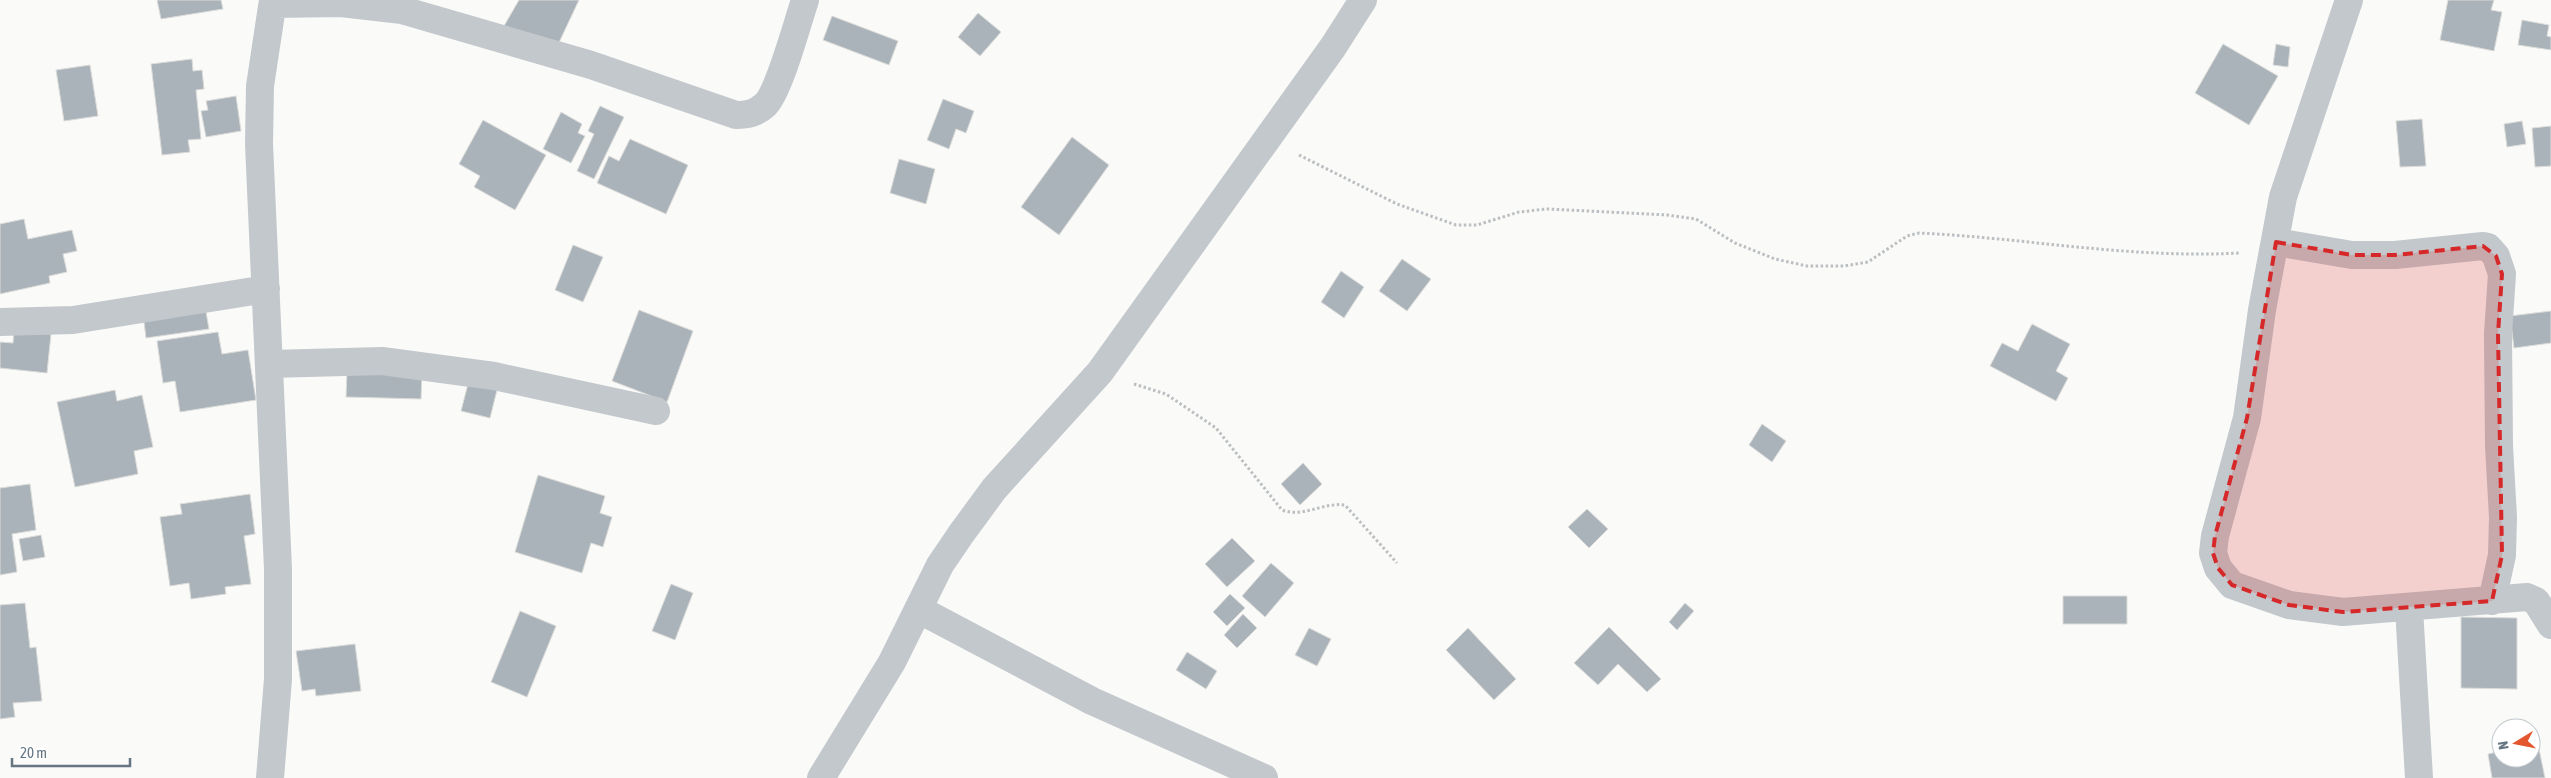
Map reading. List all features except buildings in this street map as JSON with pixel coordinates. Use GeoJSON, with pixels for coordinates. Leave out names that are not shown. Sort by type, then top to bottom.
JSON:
{"type":"FeatureCollection","features":[{"type":"Feature","properties":{"kind":"street"},"geometry":{"type":"LineString","coordinates":[[270,778],[278,679],[278,569],[260,144],[260,86],[273,2],[341,4],[402,10],[591,65],[736,114],[751,115],[766,104],[782,73],[805,0]]}},
{"type":"Feature","properties":{"kind":"street"},"geometry":{"type":"LineString","coordinates":[[821,778],[892,662],[940,565],[994,489],[1100,372],[1333,47],[1363,0]]}},
{"type":"Feature","properties":{"kind":"street"},"geometry":{"type":"LineString","coordinates":[[2349,0],[2283,197],[2262,310],[2247,418],[2215,536],[2213,553],[2218,568],[2232,585],[2289,606],[2343,612],[2527,597],[2536,601],[2551,625]]}},
{"type":"Feature","properties":{"kind":"street"},"geometry":{"type":"LineString","coordinates":[[2275,246],[2352,255],[2395,255],[2483,246],[2491,249],[2496,256],[2502,274],[2498,334],[2503,517],[2502,555],[2492,601]]}},
{"type":"Feature","properties":{"kind":"street"},"geometry":{"type":"LineString","coordinates":[[0,322],[73,320],[266,289]]}},
{"type":"Feature","properties":{"kind":"street"},"geometry":{"type":"LineString","coordinates":[[270,364],[382,361],[494,376],[656,412]]}},
{"type":"Feature","properties":{"kind":"street"},"geometry":{"type":"LineString","coordinates":[[2409,608],[2420,778]]}},
{"type":"Feature","properties":{"kind":"street"},"geometry":{"type":"LineString","coordinates":[[918,610],[1092,701],[1264,778]]}},
{"type":"Feature","properties":{"kind":"path"},"geometry":{"type":"LineString","coordinates":[[1266,139],[1397,204],[1456,225],[1477,225],[1519,212],[1547,209],[1667,215],[1696,220],[1735,243],[1775,259],[1807,266],[1862,264],[1907,236],[1919,233],[2011,239],[2134,254],[2200,255],[2275,246]]}},
{"type":"Feature","properties":{"kind":"path"},"geometry":{"type":"LineString","coordinates":[[1100,372],[1166,394],[1216,428],[1282,510],[1290,513],[1300,513],[1329,504],[1345,505],[1396,563]]}},
{"type":"Feature","properties":{"kind":"highlighted area"},"geometry":{"type":"Polygon","coordinates":[[[2276,242],[2352,255],[2395,255],[2483,246],[2496,256],[2502,274],[2498,334],[2502,555],[2492,601],[2343,612],[2289,605],[2232,585],[2218,568],[2213,553],[2215,536],[2247,418],[2276,242]]]}}]}
